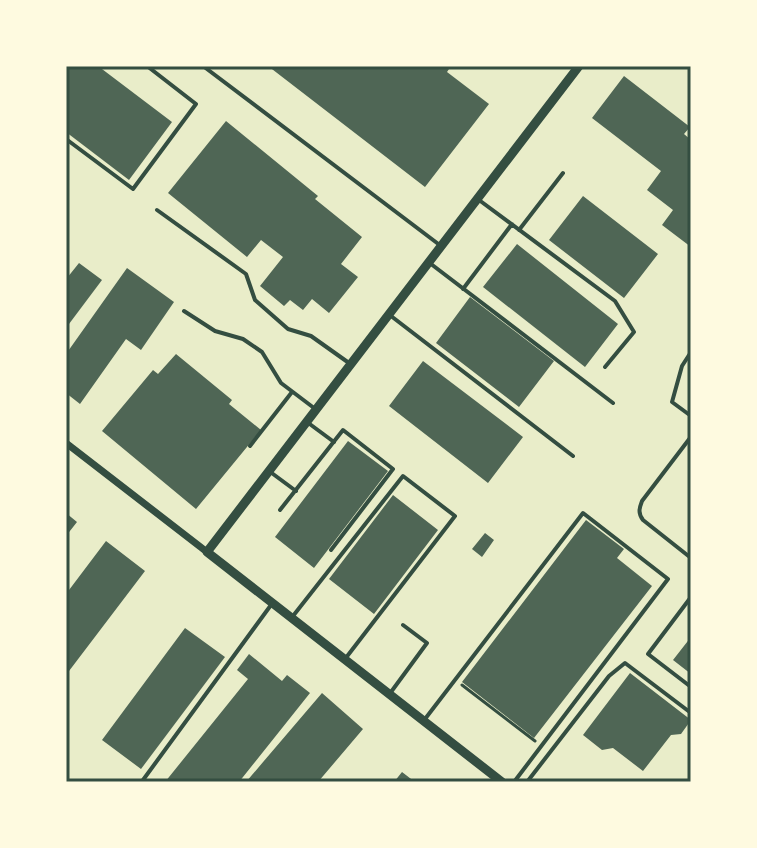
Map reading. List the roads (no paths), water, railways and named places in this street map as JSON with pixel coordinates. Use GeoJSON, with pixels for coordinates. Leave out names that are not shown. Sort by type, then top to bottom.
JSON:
{"type":"FeatureCollection","features":[{"type":"Feature","properties":{"kind":"street"},"geometry":{"type":"LineString","coordinates":[[207,552],[579,66]]}},
{"type":"Feature","properties":{"kind":"street"},"geometry":{"type":"LineString","coordinates":[[66,443],[502,782]]}},
{"type":"Feature","properties":{"kind":"lane"},"geometry":{"type":"LineString","coordinates":[[66,139],[133,189],[196,104],[147,66]]}},
{"type":"Feature","properties":{"kind":"lane"},"geometry":{"type":"LineString","coordinates":[[203,66],[441,246]]}},
{"type":"Feature","properties":{"kind":"lane"},"geometry":{"type":"LineString","coordinates":[[519,230],[563,173]]}},
{"type":"Feature","properties":{"kind":"lane"},"geometry":{"type":"LineString","coordinates":[[477,199],[615,301],[634,332],[605,367]]}},
{"type":"Feature","properties":{"kind":"lane"},"geometry":{"type":"LineString","coordinates":[[157,210],[246,274],[255,300],[288,329],[311,336],[351,364]]}},
{"type":"Feature","properties":{"kind":"lane"},"geometry":{"type":"LineString","coordinates":[[463,289],[512,224]]}},
{"type":"Feature","properties":{"kind":"lane"},"geometry":{"type":"LineString","coordinates":[[429,263],[613,403]]}},
{"type":"Feature","properties":{"kind":"lane"},"geometry":{"type":"LineString","coordinates":[[184,311],[215,331],[243,339],[262,352],[281,383],[316,410]]}},
{"type":"Feature","properties":{"kind":"lane"},"geometry":{"type":"LineString","coordinates":[[389,315],[573,456]]}},
{"type":"Feature","properties":{"kind":"lane"},"geometry":{"type":"LineString","coordinates":[[691,352],[682,366],[672,402],[691,416]]}},
{"type":"Feature","properties":{"kind":"lane"},"geometry":{"type":"LineString","coordinates":[[250,446],[292,392]]}},
{"type":"Feature","properties":{"kind":"lane"},"geometry":{"type":"LineString","coordinates":[[307,422],[334,442]]}},
{"type":"Feature","properties":{"kind":"lane"},"geometry":{"type":"LineString","coordinates":[[280,510],[343,430],[393,469],[331,550]]}},
{"type":"Feature","properties":{"kind":"lane"},"geometry":{"type":"LineString","coordinates":[[690,438],[639,508],[643,520],[691,558]]}},
{"type":"Feature","properties":{"kind":"lane"},"geometry":{"type":"LineString","coordinates":[[269,471],[296,491]]}},
{"type":"Feature","properties":{"kind":"lane"},"geometry":{"type":"LineString","coordinates":[[292,618],[403,476],[455,516],[344,659]]}},
{"type":"Feature","properties":{"kind":"lane"},"geometry":{"type":"LineString","coordinates":[[424,721],[583,513],[668,579],[514,782]]}},
{"type":"Feature","properties":{"kind":"lane"},"geometry":{"type":"LineString","coordinates":[[691,597],[648,654],[691,687]]}},
{"type":"Feature","properties":{"kind":"lane"},"geometry":{"type":"LineString","coordinates":[[143,780],[272,603]]}},
{"type":"Feature","properties":{"kind":"lane"},"geometry":{"type":"LineString","coordinates":[[389,694],[427,643],[403,625]]}},
{"type":"Feature","properties":{"kind":"lane"},"geometry":{"type":"LineString","coordinates":[[527,782],[609,676],[625,663],[691,713]]}}]}
